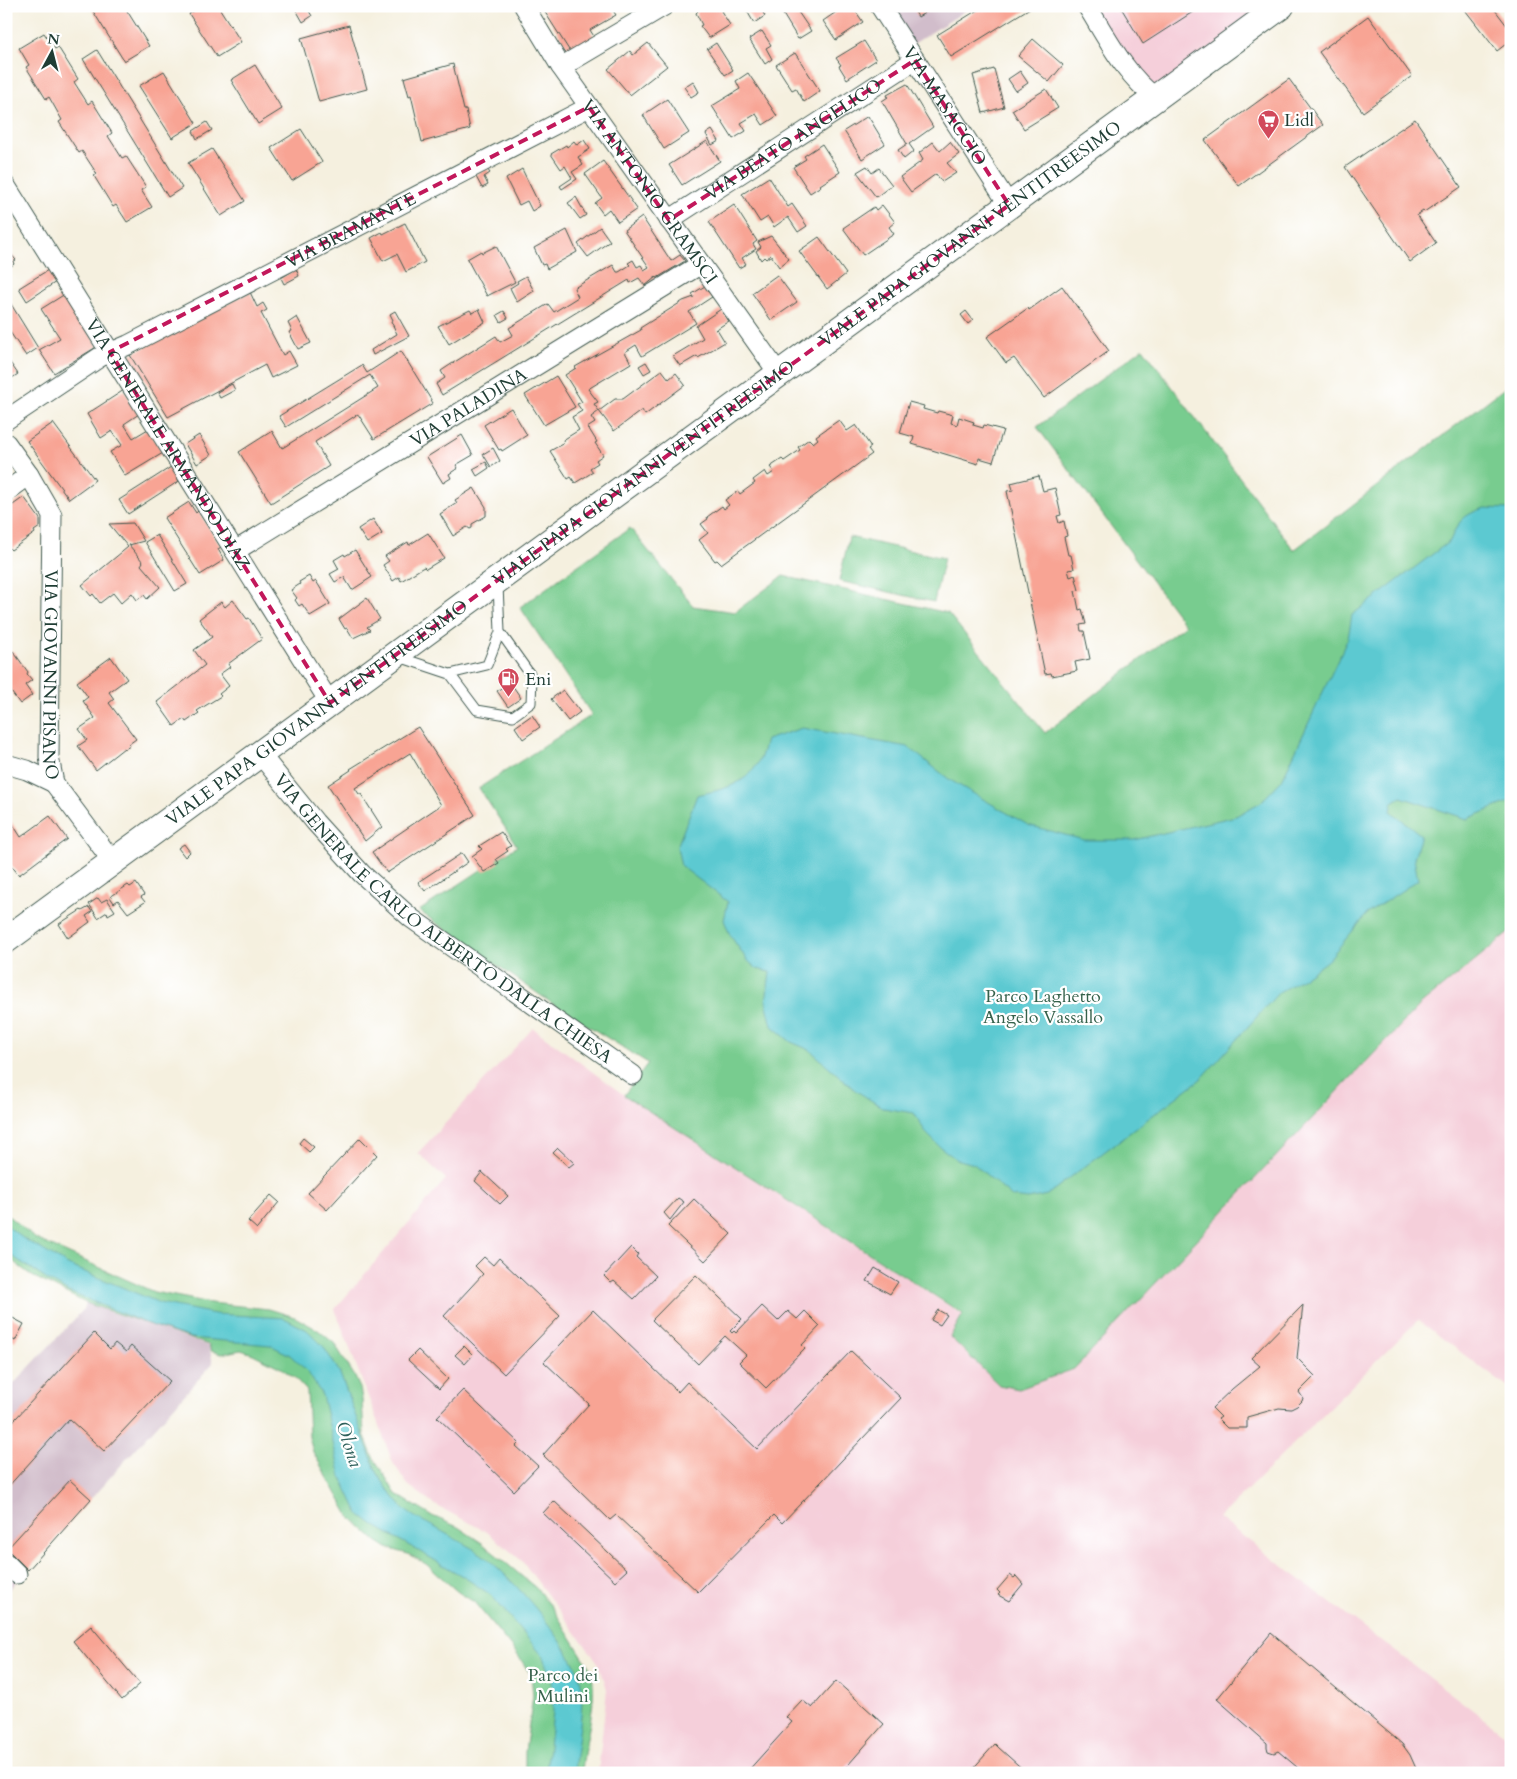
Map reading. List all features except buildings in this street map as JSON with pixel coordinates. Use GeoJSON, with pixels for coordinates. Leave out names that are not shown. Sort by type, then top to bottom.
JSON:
{"type":"FeatureCollection","features":[{"type":"Feature","properties":{"kind":"street","name":"VIA ANTONIO GRAMSCI"},"geometry":{"type":"LineString","coordinates":[[524,6],[561,68],[779,374]]}},
{"type":"Feature","properties":{"kind":"street"},"geometry":{"type":"LineString","coordinates":[[561,68],[664,6]]}},
{"type":"Feature","properties":{"kind":"street","name":"VIA MASACCIO"},"geometry":{"type":"LineString","coordinates":[[880,6],[1009,206]]}},
{"type":"Feature","properties":{"kind":"street"},"geometry":{"type":"LineString","coordinates":[[1087,6],[1130,74],[1145,90],[1148,103]]}},
{"type":"Feature","properties":{"kind":"street","name":"VIALE PAPA GIOVANNI VENTITREESIMO"},"geometry":{"type":"LineString","coordinates":[[6,940],[1281,6]]}},
{"type":"Feature","properties":{"kind":"street","name":"VIA BEATO ANGELICO"},"geometry":{"type":"LineString","coordinates":[[670,220],[915,60]]}},
{"type":"Feature","properties":{"kind":"street","name":"VIA BRAMANTE"},"geometry":{"type":"LineString","coordinates":[[6,420],[100,357],[589,107]]}},
{"type":"Feature","properties":{"kind":"street","name":"VIA GENERALE ARMANDO DIAZ"},"geometry":{"type":"LineString","coordinates":[[6,187],[330,703]]}},
{"type":"Feature","properties":{"kind":"street","name":"VIA PALADINA"},"geometry":{"type":"LineString","coordinates":[[235,551],[701,264]]}},
{"type":"Feature","properties":{"kind":"street","name":"VIA GIOVANNI PISANO"},"geometry":{"type":"LineString","coordinates":[[6,443],[29,475],[52,515],[49,757],[54,783],[113,862]]}},
{"type":"Feature","properties":{"kind":"street"},"geometry":{"type":"LineString","coordinates":[[6,492],[29,475]]}},
{"type":"Feature","properties":{"kind":"street","name":"VIA GENERALE CARLO ALBERTO DALLA CHIESA"},"geometry":{"type":"LineString","coordinates":[[260,754],[315,822],[362,874],[411,918],[578,1038],[633,1075]]}},
{"type":"Feature","properties":{"kind":"street"},"geometry":{"type":"LineString","coordinates":[[6,764],[27,770],[54,783]]}},
{"type":"Feature","properties":{"kind":"lane"},"geometry":{"type":"LineString","coordinates":[[395,655],[450,674],[487,665],[500,632],[498,580]]}},
{"type":"Feature","properties":{"kind":"lane"},"geometry":{"type":"LineString","coordinates":[[450,674],[477,710],[513,716],[531,703],[532,677],[500,632]]}},
{"type":"Feature","properties":{"kind":"highlighted area"},"geometry":{"type":"Polygon","coordinates":[[[915,60],[1009,205],[330,703],[110,352],[589,107],[669,220],[915,60]]]}},
{"type":"Feature","properties":{"kind":"shaded area"},"geometry":{"type":"Polygon","coordinates":[[[884,6],[973,6],[910,46],[884,6]]]}},
{"type":"Feature","properties":{"kind":"shaded area"},"geometry":{"type":"Polygon","coordinates":[[[1087,6],[1281,6],[1156,98],[1087,6]]]}},
{"type":"Feature","properties":{"kind":"shaded area"},"geometry":{"type":"Polygon","coordinates":[[[1511,931],[1511,1390],[1418,1320],[1219,1518],[1511,1739],[1511,1773],[598,1773],[607,1689],[597,1661],[522,1561],[487,1532],[437,1506],[408,1485],[393,1463],[335,1309],[446,1179],[418,1153],[533,1028],[624,1095],[963,1315],[1420,1005],[1511,931]]]}},
{"type":"Feature","properties":{"kind":"shaded area"},"geometry":{"type":"Polygon","coordinates":[[[86,1303],[209,1346],[213,1363],[6,1593],[6,1392],[84,1309],[86,1303]]]}},
{"type":"Feature","properties":{"kind":"green space","name":"Parco Laghetto Angelo Vassallo"},"geometry":{"type":"Polygon","coordinates":[[[1143,348],[1294,550],[1511,383],[1511,931],[1420,1005],[1074,1369],[1019,1389],[999,1385],[950,1337],[963,1314],[624,1095],[648,1063],[553,1004],[419,911],[517,846],[479,788],[592,715],[520,607],[630,528],[693,606],[735,612],[783,576],[948,613],[1045,733],[1185,625],[1037,427],[1143,348]]]}},
{"type":"Feature","properties":{"kind":"green space"},"geometry":{"type":"Polygon","coordinates":[[[849,537],[944,558],[934,602],[839,581],[849,537]]]}},
{"type":"Feature","properties":{"kind":"green space","name":"Parco dei Mulini"},"geometry":{"type":"Polygon","coordinates":[[[6,1214],[36,1239],[154,1292],[211,1303],[269,1309],[295,1317],[318,1330],[334,1343],[360,1388],[364,1434],[372,1455],[396,1494],[430,1515],[458,1527],[482,1543],[536,1588],[552,1607],[591,1670],[593,1683],[592,1709],[582,1773],[525,1773],[525,1752],[533,1695],[531,1675],[517,1654],[474,1602],[458,1592],[426,1564],[408,1554],[387,1548],[376,1541],[350,1517],[313,1452],[309,1437],[307,1391],[295,1378],[281,1368],[253,1354],[241,1350],[221,1354],[211,1351],[209,1345],[86,1303],[32,1276],[6,1256],[6,1214]]]}},
{"type":"Feature","properties":{"kind":"water"},"geometry":{"type":"Polygon","coordinates":[[[1485,508],[1511,509],[1511,801],[1467,819],[1401,797],[1393,802],[1391,811],[1421,835],[1414,858],[1418,880],[1368,913],[1328,960],[1305,977],[1279,992],[1202,1078],[1047,1195],[1028,1199],[1012,1197],[974,1164],[956,1159],[940,1147],[926,1133],[914,1113],[883,1108],[855,1090],[810,1050],[791,1042],[772,1026],[766,1001],[770,972],[757,969],[747,960],[730,935],[724,920],[728,902],[681,866],[677,847],[697,795],[732,785],[746,777],[758,763],[766,740],[802,728],[908,747],[950,780],[1028,825],[1084,840],[1134,840],[1236,816],[1261,802],[1282,780],[1348,638],[1352,615],[1450,541],[1463,519],[1485,508]]]}},
{"type":"Feature","properties":{"kind":"water","name":"Olona"},"geometry":{"type":"Polygon","coordinates":[[[6,1225],[24,1239],[68,1265],[160,1303],[215,1314],[284,1318],[307,1330],[323,1346],[339,1371],[375,1468],[395,1499],[410,1514],[475,1550],[487,1559],[518,1588],[563,1644],[579,1675],[582,1696],[574,1773],[546,1773],[553,1712],[552,1680],[542,1655],[491,1595],[464,1577],[375,1526],[358,1513],[341,1477],[322,1395],[307,1371],[290,1355],[270,1345],[191,1338],[153,1326],[69,1292],[6,1252],[6,1225]]]}},
{"type":"Feature","properties":{"kind":"place","name":"Lidl"},"geometry":{"type":"Point","coordinates":[1268,139]}},
{"type":"Feature","properties":{"kind":"place","name":"Eni"},"geometry":{"type":"Point","coordinates":[509,698]}}]}
